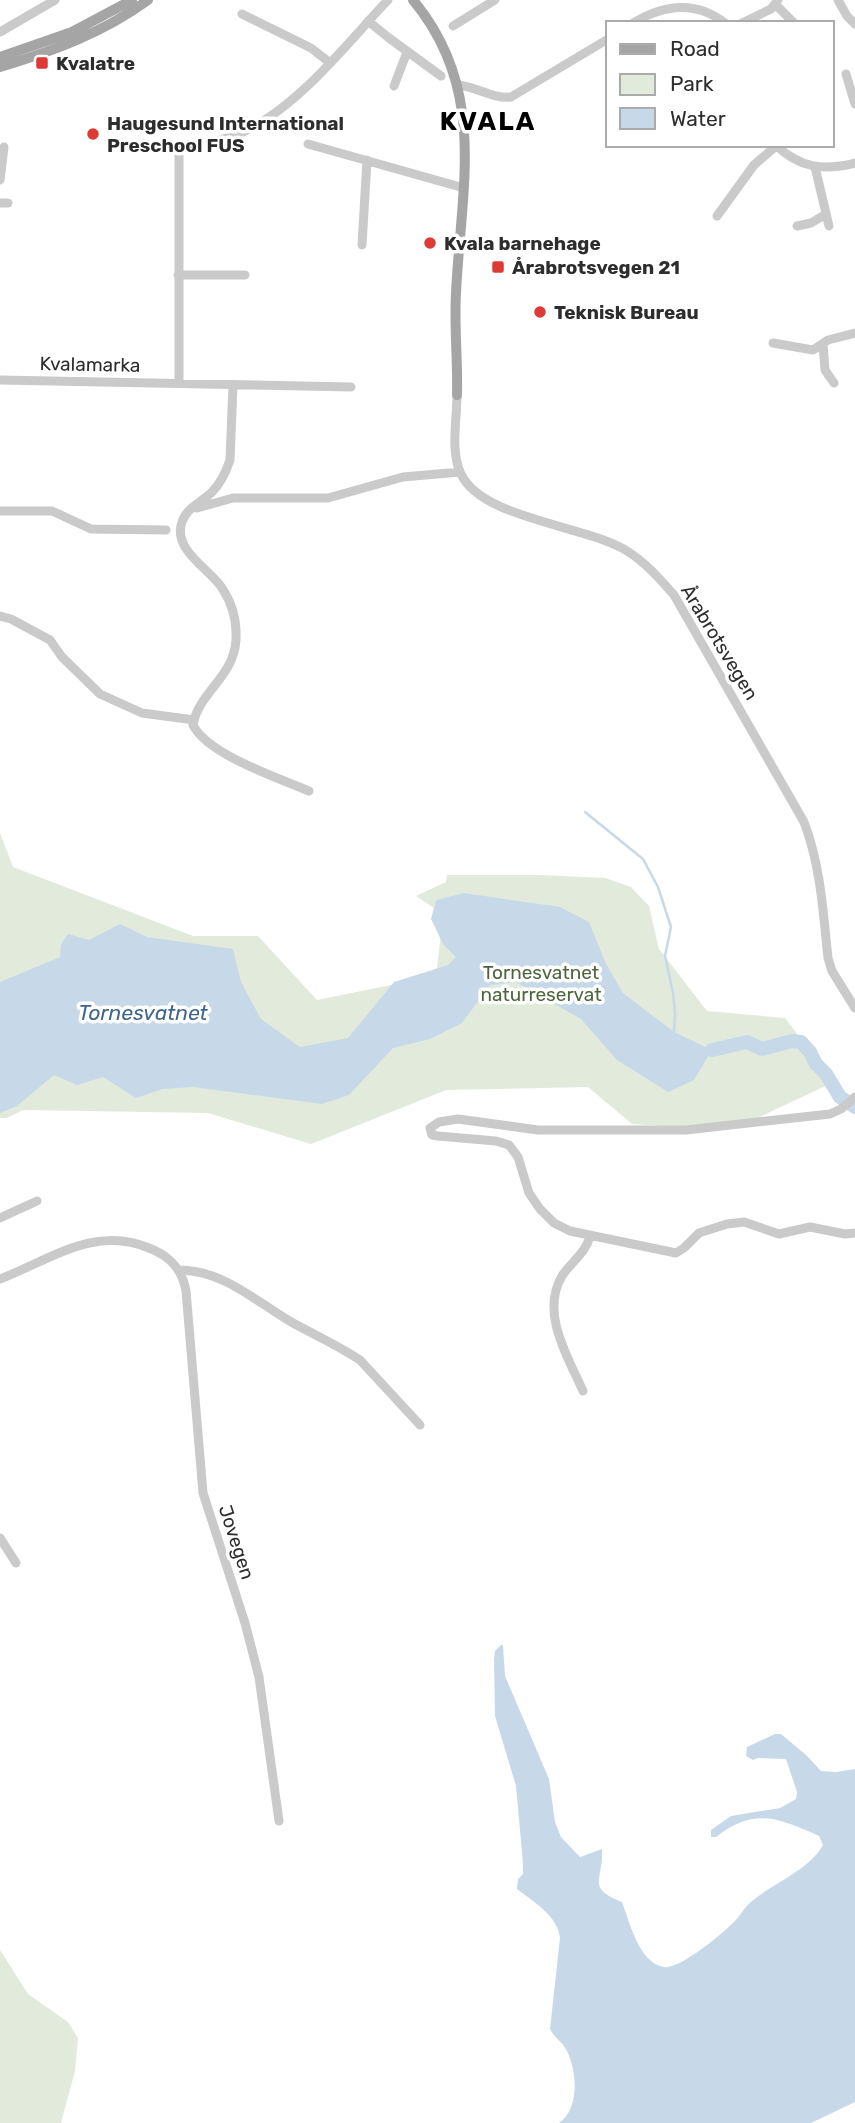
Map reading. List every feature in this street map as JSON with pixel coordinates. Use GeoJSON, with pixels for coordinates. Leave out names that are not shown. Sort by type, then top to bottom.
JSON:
{"type":"FeatureCollection","features":[{"type":"Feature","properties":{"kind":"main road"},"geometry":{"type":"LineString","coordinates":[[0,57],[72,32],[132,0]]}},
{"type":"Feature","properties":{"kind":"main road"},"geometry":{"type":"LineString","coordinates":[[0,67],[76,41],[110,25],[148,0]]}},
{"type":"Feature","properties":{"kind":"main road"},"geometry":{"type":"LineString","coordinates":[[413,0],[439,36],[459,85],[464,128],[464,188],[456,296],[457,395]]}},
{"type":"Feature","properties":{"kind":"street"},"geometry":{"type":"LineString","coordinates":[[0,32],[55,0]]}},
{"type":"Feature","properties":{"kind":"street"},"geometry":{"type":"LineString","coordinates":[[179,383],[179,147],[220,141],[252,128],[285,105],[388,0]]}},
{"type":"Feature","properties":{"kind":"street"},"geometry":{"type":"LineString","coordinates":[[453,26],[495,0]]}},
{"type":"Feature","properties":{"kind":"street"},"geometry":{"type":"LineString","coordinates":[[838,0],[855,24]]}},
{"type":"Feature","properties":{"kind":"street"},"geometry":{"type":"LineString","coordinates":[[745,21],[777,2],[792,21]]}},
{"type":"Feature","properties":{"kind":"street"},"geometry":{"type":"LineString","coordinates":[[637,21],[669,4],[698,9],[720,21]]}},
{"type":"Feature","properties":{"kind":"street"},"geometry":{"type":"LineString","coordinates":[[242,14],[311,48],[329,62]]}},
{"type":"Feature","properties":{"kind":"street"},"geometry":{"type":"LineString","coordinates":[[368,20],[441,76]]}},
{"type":"Feature","properties":{"kind":"street"},"geometry":{"type":"LineString","coordinates":[[459,85],[511,97],[606,40]]}},
{"type":"Feature","properties":{"kind":"street"},"geometry":{"type":"LineString","coordinates":[[394,86],[407,52]]}},
{"type":"Feature","properties":{"kind":"street"},"geometry":{"type":"LineString","coordinates":[[846,74],[855,104]]}},
{"type":"Feature","properties":{"kind":"street"},"geometry":{"type":"LineString","coordinates":[[308,144],[464,188]]}},
{"type":"Feature","properties":{"kind":"street"},"geometry":{"type":"LineString","coordinates":[[0,180],[4,147]]}},
{"type":"Feature","properties":{"kind":"street"},"geometry":{"type":"LineString","coordinates":[[717,216],[754,165],[775,147]]}},
{"type":"Feature","properties":{"kind":"street"},"geometry":{"type":"LineString","coordinates":[[777,147],[796,161],[815,167],[829,168],[855,163]]}},
{"type":"Feature","properties":{"kind":"street"},"geometry":{"type":"LineString","coordinates":[[362,244],[367,160]]}},
{"type":"Feature","properties":{"kind":"street"},"geometry":{"type":"LineString","coordinates":[[815,167],[829,226]]}},
{"type":"Feature","properties":{"kind":"street"},"geometry":{"type":"LineString","coordinates":[[797,226],[810,223],[826,214]]}},
{"type":"Feature","properties":{"kind":"street"},"geometry":{"type":"LineString","coordinates":[[178,275],[246,275]]}},
{"type":"Feature","properties":{"kind":"street"},"geometry":{"type":"LineString","coordinates":[[774,343],[809,351],[834,338],[855,333]]}},
{"type":"Feature","properties":{"kind":"street"},"geometry":{"type":"LineString","coordinates":[[823,344],[825,370],[834,383]]}},
{"type":"Feature","properties":{"kind":"street","name":"Kvalamarka"},"geometry":{"type":"LineString","coordinates":[[0,380],[351,387]]}},
{"type":"Feature","properties":{"kind":"street"},"geometry":{"type":"LineString","coordinates":[[233,386],[230,460],[219,484],[189,511],[182,522],[181,537],[189,552],[222,587],[232,611],[236,631],[231,662],[193,725],[199,735],[246,765],[309,791]]}},
{"type":"Feature","properties":{"kind":"street"},"geometry":{"type":"LineString","coordinates":[[189,511],[233,498],[328,498],[403,477],[460,472],[456,460],[457,395]]}},
{"type":"Feature","properties":{"kind":"street","name":"Årabrotsvegen"},"geometry":{"type":"LineString","coordinates":[[460,472],[467,485],[491,503],[598,538],[627,551],[658,577],[674,595],[804,822],[818,871],[828,958],[855,1007]]}},
{"type":"Feature","properties":{"kind":"street"},"geometry":{"type":"LineString","coordinates":[[0,511],[52,511],[91,529],[166,530]]}},
{"type":"Feature","properties":{"kind":"street"},"geometry":{"type":"LineString","coordinates":[[0,616],[50,640],[62,657],[100,694],[142,713],[194,720]]}},
{"type":"Feature","properties":{"kind":"street"},"geometry":{"type":"LineString","coordinates":[[854,1098],[842,1109],[822,1115],[686,1130],[538,1130],[458,1119],[439,1122],[430,1128],[432,1135],[496,1141],[509,1145],[518,1157],[529,1193],[540,1209],[554,1223],[590,1236],[676,1253],[699,1233],[744,1222],[779,1234],[810,1227],[845,1234],[855,1233]]}},
{"type":"Feature","properties":{"kind":"street"},"geometry":{"type":"LineString","coordinates":[[0,1218],[37,1201]]}},
{"type":"Feature","properties":{"kind":"street"},"geometry":{"type":"LineString","coordinates":[[583,1391],[555,1322],[553,1301],[563,1274],[584,1250],[590,1236]]}},
{"type":"Feature","properties":{"kind":"street"},"geometry":{"type":"LineString","coordinates":[[0,1279],[72,1247],[97,1240],[140,1244],[166,1257],[179,1270],[204,1274],[237,1287],[283,1317],[360,1360],[419,1425]]}},
{"type":"Feature","properties":{"kind":"street","name":"Jovegen"},"geometry":{"type":"LineString","coordinates":[[179,1270],[186,1291],[203,1493],[245,1623],[259,1677],[279,1821]]}},
{"type":"Feature","properties":{"kind":"street"},"geometry":{"type":"LineString","coordinates":[[0,1538],[16,1563]]}},
{"type":"Feature","properties":{"kind":"green space","name":"Tornesvatnet naturreservat"},"geometry":{"type":"Polygon","coordinates":[[[0,833],[13,867],[193,936],[258,936],[317,1000],[436,976],[445,898],[436,900],[434,908],[416,896],[446,882],[447,875],[605,878],[631,887],[649,906],[659,949],[707,1011],[785,1018],[834,1082],[751,1121],[690,1128],[632,1124],[588,1087],[446,1090],[311,1144],[208,1113],[23,1110],[7,1118],[0,1118],[0,833]]]}},
{"type":"Feature","properties":{"kind":"green space"},"geometry":{"type":"Polygon","coordinates":[[[0,1950],[28,1994],[68,2022],[78,2038],[75,2071],[61,2123],[0,2123],[0,1950]]]}},
{"type":"Feature","properties":{"kind":"water","name":"Tornesvatnet"},"geometry":{"type":"Polygon","coordinates":[[[464,893],[560,907],[589,922],[606,964],[623,993],[674,1032],[712,1050],[694,1080],[668,1092],[617,1060],[581,1019],[516,982],[490,985],[462,1023],[430,1039],[393,1048],[349,1095],[322,1104],[193,1087],[163,1089],[136,1098],[103,1077],[77,1085],[54,1075],[17,1106],[0,1113],[0,982],[60,957],[61,944],[68,934],[89,940],[120,924],[147,937],[233,949],[241,982],[261,1019],[300,1047],[348,1038],[394,982],[448,965],[456,957],[443,944],[431,919],[436,900],[464,893]]]}},
{"type":"Feature","properties":{"kind":"water"},"geometry":{"type":"Polygon","coordinates":[[[501,1645],[505,1676],[549,1779],[555,1822],[561,1837],[580,1857],[602,1849],[600,1887],[622,1902],[637,1941],[655,1964],[671,1966],[691,1957],[735,1921],[761,1894],[809,1862],[823,1845],[819,1836],[791,1824],[767,1818],[743,1822],[716,1837],[711,1837],[711,1830],[731,1816],[780,1808],[796,1799],[797,1792],[786,1759],[753,1760],[746,1756],[747,1747],[775,1734],[781,1734],[821,1771],[855,1769],[855,2102],[811,2123],[559,2123],[571,2108],[575,2089],[573,2069],[567,2051],[550,2029],[560,1938],[550,1916],[517,1889],[518,1879],[523,1874],[523,1864],[516,1786],[495,1716],[494,1659],[495,1651],[501,1645]]]}},
{"type":"Feature","properties":{"kind":"waterway"},"geometry":{"type":"LineString","coordinates":[[585,812],[643,859],[658,887],[671,927],[665,956],[673,993],[674,1032]]}},
{"type":"Feature","properties":{"kind":"waterway"},"geometry":{"type":"LineString","coordinates":[[712,1050],[747,1042],[762,1049],[792,1041],[801,1042],[840,1097],[855,1107]]}},
{"type":"Feature","properties":{"kind":"place","name":"Kvalatre"},"geometry":{"type":"Point","coordinates":[42,63]}},
{"type":"Feature","properties":{"kind":"place","name":"Haugesund International Preschool FUS"},"geometry":{"type":"Point","coordinates":[93,134]}},
{"type":"Feature","properties":{"kind":"place","name":"Kvala barnehage"},"geometry":{"type":"Point","coordinates":[430,243]}},
{"type":"Feature","properties":{"kind":"place","name":"Årabrotsvegen 21"},"geometry":{"type":"Point","coordinates":[498,267]}},
{"type":"Feature","properties":{"kind":"place","name":"Teknisk Bureau"},"geometry":{"type":"Point","coordinates":[540,312]}},
{"type":"Feature","properties":{"kind":"district","name":"KVALA"},"geometry":{"type":"Point","coordinates":[488,121]}}]}
